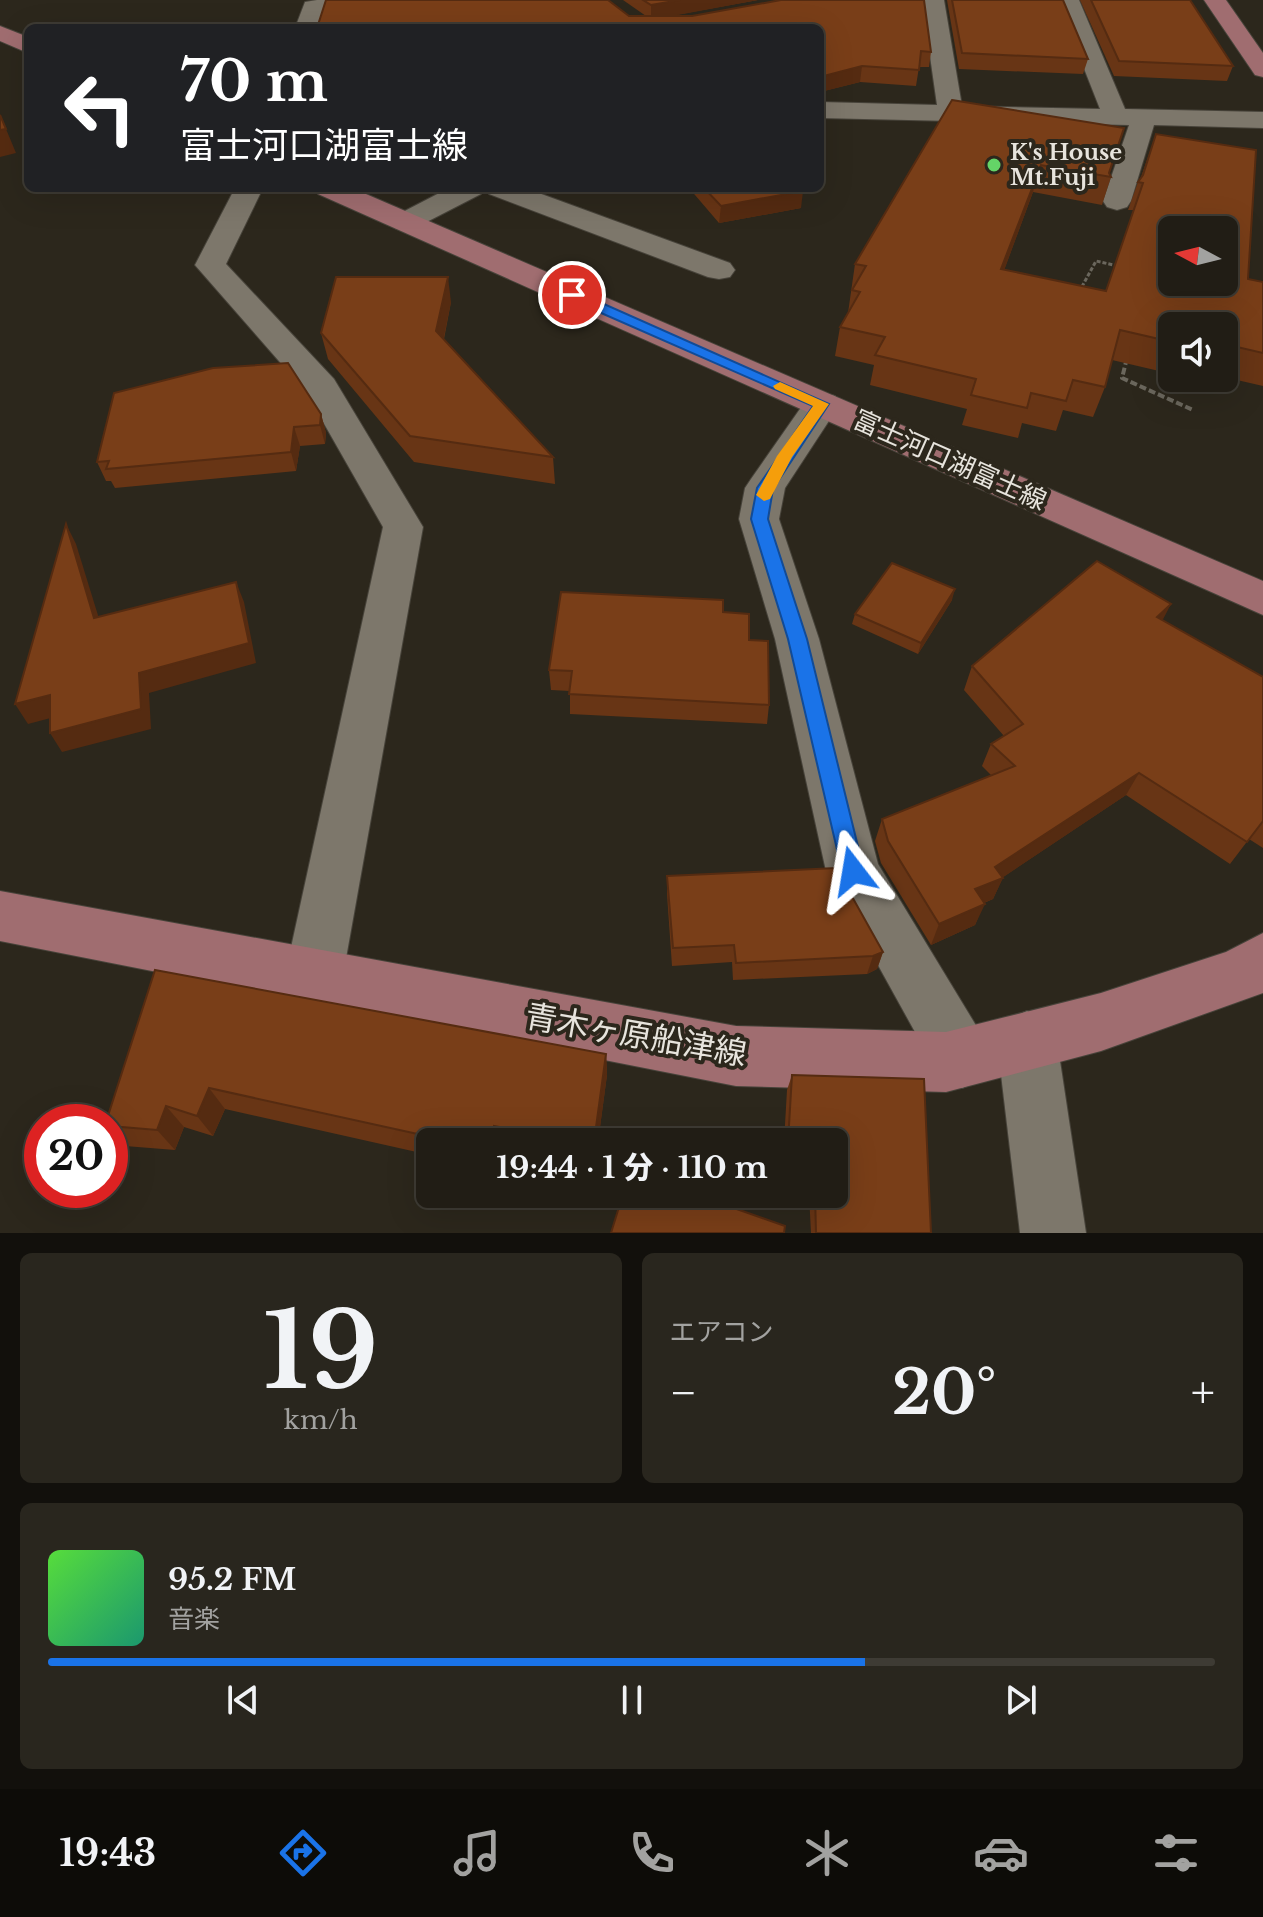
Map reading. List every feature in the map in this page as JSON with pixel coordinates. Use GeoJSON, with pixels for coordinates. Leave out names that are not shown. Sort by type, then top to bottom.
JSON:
{"type":"FeatureCollection","features":[{"type":"Feature","properties":{"kind":"main road"},"geometry":{"type":"LineString","coordinates":[[1215,0],[1263,70]]}},
{"type":"Feature","properties":{"kind":"main road"},"geometry":{"type":"LineString","coordinates":[[0,33],[24,44]]}},
{"type":"Feature","properties":{"kind":"main road","name":"富士河口湖富士線"},"geometry":{"type":"LineString","coordinates":[[337,192],[1263,599]]}},
{"type":"Feature","properties":{"kind":"main road","name":"青木ヶ原船津線"},"geometry":{"type":"LineString","coordinates":[[0,916],[736,1056],[946,1062],[1101,1022],[1228,979],[1263,960]]}},
{"type":"Feature","properties":{"kind":"street"},"geometry":{"type":"LineString","coordinates":[[307,24],[313,7],[358,0]]}},
{"type":"Feature","properties":{"kind":"street"},"geometry":{"type":"LineString","coordinates":[[933,0],[951,113]]}},
{"type":"Feature","properties":{"kind":"street"},"geometry":{"type":"LineString","coordinates":[[1068,0],[1116,117]]}},
{"type":"Feature","properties":{"kind":"street"},"geometry":{"type":"LineString","coordinates":[[824,110],[1263,120]]}},
{"type":"Feature","properties":{"kind":"street"},"geometry":{"type":"LineString","coordinates":[[1117,201],[1144,117]]}},
{"type":"Feature","properties":{"kind":"street"},"geometry":{"type":"LineString","coordinates":[[247,192],[210,265],[321,387],[403,527],[314,975]]}},
{"type":"Feature","properties":{"kind":"street"},"geometry":{"type":"LineString","coordinates":[[405,222],[463,192]]}},
{"type":"Feature","properties":{"kind":"street"},"geometry":{"type":"LineString","coordinates":[[510,192],[719,270]]}},
{"type":"Feature","properties":{"kind":"street"},"geometry":{"type":"LineString","coordinates":[[822,404],[765,488],[759,519],[797,639],[853,871],[962,1058]]}},
{"type":"Feature","properties":{"kind":"street"},"geometry":{"type":"LineString","coordinates":[[1027,1041],[1053,1233]]}},
{"type":"Feature","properties":{"kind":"path"},"geometry":{"type":"LineString","coordinates":[[1078,294],[1096,261],[1127,268]]}},
{"type":"Feature","properties":{"kind":"path"},"geometry":{"type":"LineString","coordinates":[[1130,347],[1122,378],[1193,410]]}},
{"type":"Feature","properties":{"kind":"path"},"geometry":{"type":"LineString","coordinates":[[1115,355],[1127,358]]}},
{"type":"Feature","properties":{"kind":"building"},"geometry":{"type":"Polygon","coordinates":[[[326,0],[608,0],[629,16],[692,16],[781,0],[924,0],[931,52],[921,51],[919,70],[862,66],[824,76],[824,24],[318,24],[326,0]]]}},
{"type":"Feature","properties":{"kind":"building"},"geometry":{"type":"Polygon","coordinates":[[[643,0],[680,0],[651,5],[643,0]]]}},
{"type":"Feature","properties":{"kind":"building"},"geometry":{"type":"Polygon","coordinates":[[[952,0],[1063,0],[1088,59],[962,53],[952,0]]]}},
{"type":"Feature","properties":{"kind":"building"},"geometry":{"type":"Polygon","coordinates":[[[1091,0],[1190,0],[1233,66],[1119,61],[1091,0]]]}},
{"type":"Feature","properties":{"kind":"building"},"geometry":{"type":"Polygon","coordinates":[[[952,100],[1124,128],[1109,173],[1111,177],[1041,165],[1001,269],[1106,291],[1143,183],[1138,182],[1156,134],[1256,150],[1248,279],[1263,282],[1263,353],[1238,347],[1238,312],[1158,312],[1158,339],[1120,330],[1105,387],[1073,380],[1066,401],[1031,393],[1027,408],[971,395],[976,379],[875,355],[885,337],[840,327],[860,292],[852,290],[866,266],[855,264],[952,100]]]}},
{"type":"Feature","properties":{"kind":"building"},"geometry":{"type":"Polygon","coordinates":[[[0,115],[6,129],[0,130],[0,115]]]}},
{"type":"Feature","properties":{"kind":"building"},"geometry":{"type":"Polygon","coordinates":[[[708,192],[798,192],[721,206],[708,192]]]}},
{"type":"Feature","properties":{"kind":"building"},"geometry":{"type":"Polygon","coordinates":[[[336,277],[448,277],[436,331],[553,457],[410,436],[321,333],[336,277]]]}},
{"type":"Feature","properties":{"kind":"building"},"geometry":{"type":"Polygon","coordinates":[[[288,363],[321,414],[320,425],[294,427],[291,452],[106,469],[109,461],[97,462],[114,393],[213,368],[288,363]]]}},
{"type":"Feature","properties":{"kind":"building"},"geometry":{"type":"Polygon","coordinates":[[[66,524],[94,618],[236,582],[249,643],[139,673],[141,709],[50,733],[50,695],[15,704],[66,524]]]}},
{"type":"Feature","properties":{"kind":"building"},"geometry":{"type":"Polygon","coordinates":[[[1097,561],[1171,604],[1157,617],[1263,677],[1263,821],[1247,842],[1139,773],[995,867],[1003,878],[975,889],[985,904],[939,924],[888,841],[882,819],[1015,766],[991,744],[1023,724],[972,666],[1097,561]]]}},
{"type":"Feature","properties":{"kind":"building"},"geometry":{"type":"Polygon","coordinates":[[[892,563],[955,589],[921,643],[855,614],[892,563]]]}},
{"type":"Feature","properties":{"kind":"building"},"geometry":{"type":"Polygon","coordinates":[[[561,592],[723,600],[723,612],[749,614],[749,640],[768,641],[769,705],[569,694],[572,671],[549,670],[561,592]]]}},
{"type":"Feature","properties":{"kind":"building"},"geometry":{"type":"Polygon","coordinates":[[[836,868],[883,952],[873,956],[736,963],[734,945],[673,948],[667,876],[836,868]]]}},
{"type":"Feature","properties":{"kind":"building"},"geometry":{"type":"Polygon","coordinates":[[[155,970],[606,1054],[596,1128],[416,1128],[416,1134],[209,1088],[197,1116],[166,1106],[157,1130],[128,1128],[128,1104],[112,1104],[155,970]]]}},
{"type":"Feature","properties":{"kind":"building"},"geometry":{"type":"Polygon","coordinates":[[[792,1075],[924,1079],[931,1233],[816,1233],[815,1208],[848,1208],[848,1128],[789,1128],[792,1075]]]}},
{"type":"Feature","properties":{"kind":"building"},"geometry":{"type":"Polygon","coordinates":[[[619,1208],[734,1208],[785,1226],[784,1233],[611,1233],[619,1208]]]}},
{"type":"Feature","properties":{"kind":"slow traffic"},"geometry":{"type":"LineString","coordinates":[[764,495],[784,456],[822,404],[780,386]]}},
{"type":"Feature","properties":{"kind":"place","name":"K's House Mt.Fuji"},"geometry":{"type":"Point","coordinates":[994,165]}},
{"type":"Feature","properties":{"kind":"route"},"geometry":{"type":"LineString","coordinates":[[572,295],[822,404],[765,488],[759,519],[797,639],[823,757],[853,871]]}}]}
